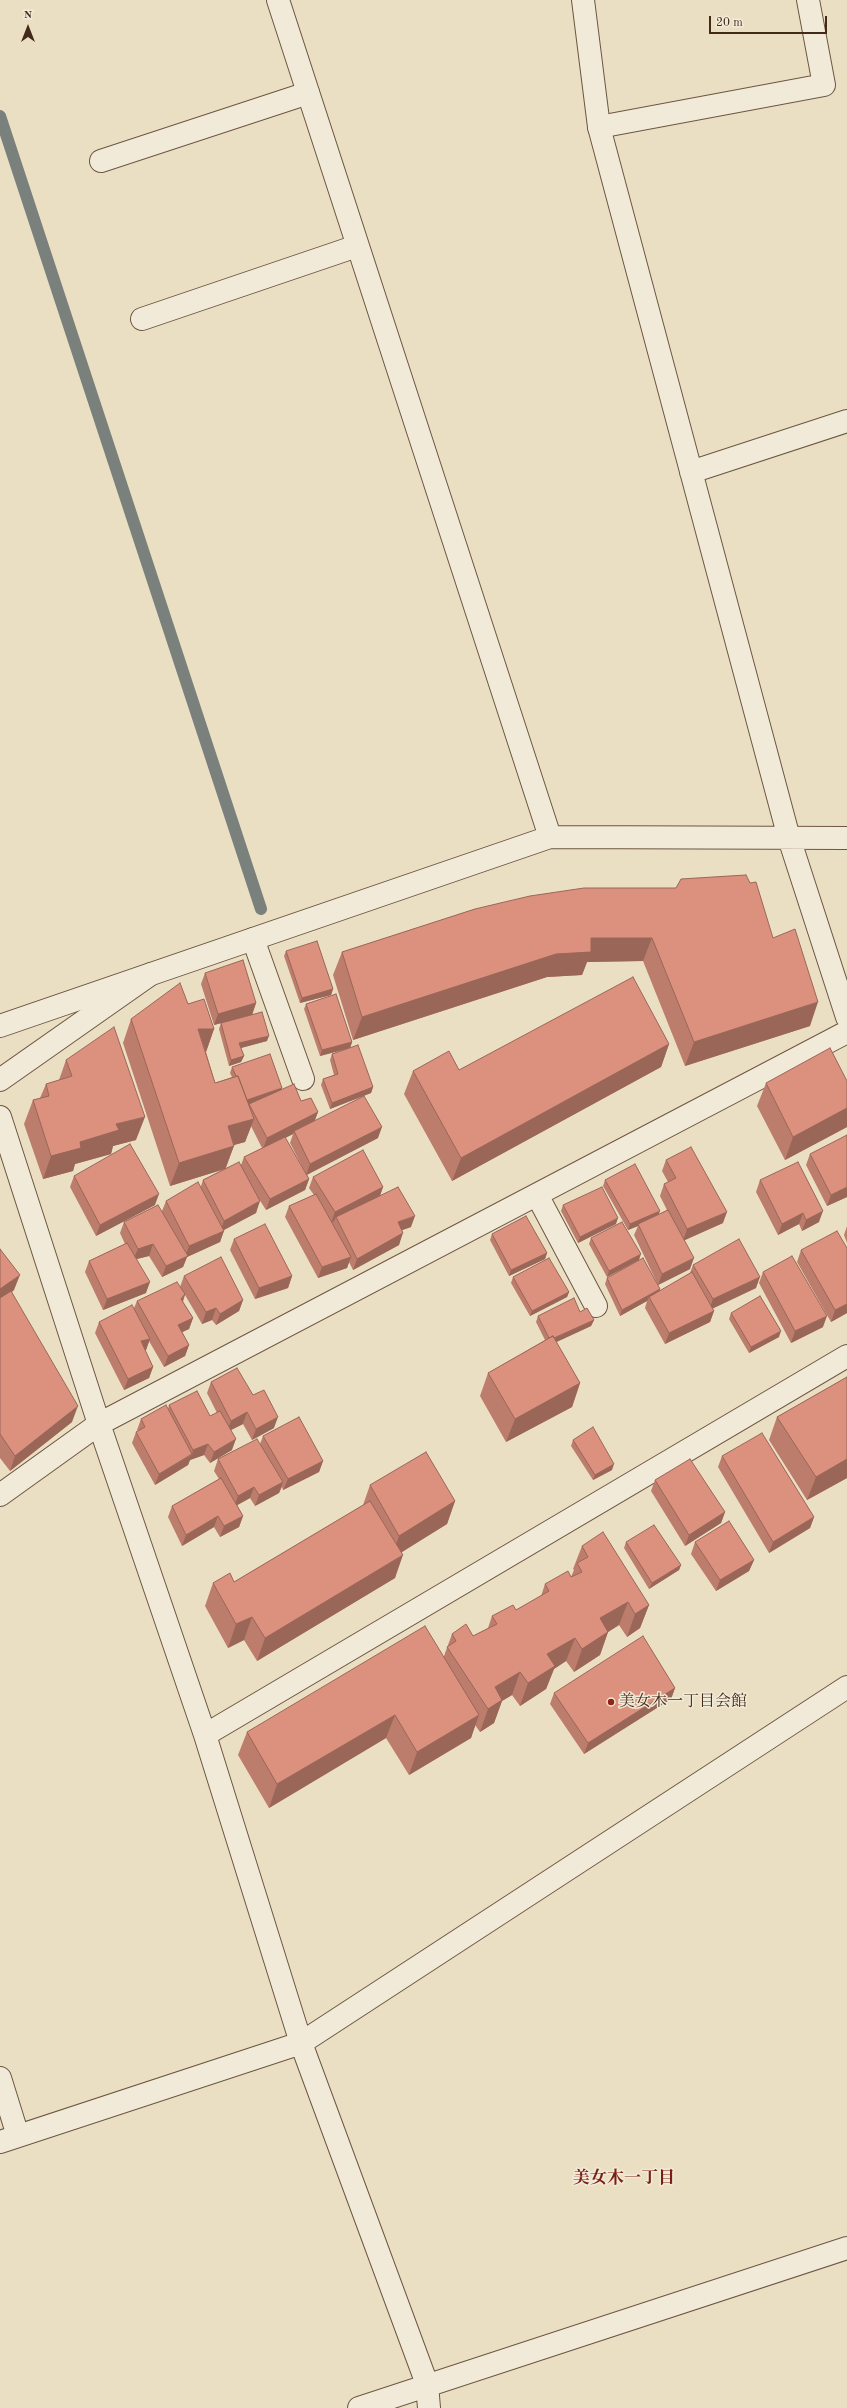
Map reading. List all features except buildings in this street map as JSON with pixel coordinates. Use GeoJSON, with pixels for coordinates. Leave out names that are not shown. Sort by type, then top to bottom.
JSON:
{"type":"FeatureCollection","features":[{"type":"Feature","properties":{"kind":"street"},"geometry":{"type":"LineString","coordinates":[[278,0],[550,837]]}},
{"type":"Feature","properties":{"kind":"street"},"geometry":{"type":"LineString","coordinates":[[583,0],[599,127],[789,838],[847,1018]]}},
{"type":"Feature","properties":{"kind":"street"},"geometry":{"type":"LineString","coordinates":[[599,127],[824,85],[808,0]]}},
{"type":"Feature","properties":{"kind":"street"},"geometry":{"type":"LineString","coordinates":[[101,161],[308,94]]}},
{"type":"Feature","properties":{"kind":"street"},"geometry":{"type":"LineString","coordinates":[[142,319],[357,246]]}},
{"type":"Feature","properties":{"kind":"street"},"geometry":{"type":"LineString","coordinates":[[692,472],[847,421]]}},
{"type":"Feature","properties":{"kind":"street"},"geometry":{"type":"LineString","coordinates":[[0,1026],[550,837],[847,838]]}},
{"type":"Feature","properties":{"kind":"street"},"geometry":{"type":"LineString","coordinates":[[253,939],[303,1079]]}},
{"type":"Feature","properties":{"kind":"street"},"geometry":{"type":"LineString","coordinates":[[0,1080],[151,974]]}},
{"type":"Feature","properties":{"kind":"street"},"geometry":{"type":"LineString","coordinates":[[0,1495],[99,1424],[847,1032]]}},
{"type":"Feature","properties":{"kind":"street"},"geometry":{"type":"LineString","coordinates":[[0,1117],[99,1424],[205,1735],[301,2043],[427,2384],[429,2408]]}},
{"type":"Feature","properties":{"kind":"street"},"geometry":{"type":"LineString","coordinates":[[537,1195],[596,1306]]}},
{"type":"Feature","properties":{"kind":"street"},"geometry":{"type":"LineString","coordinates":[[205,1735],[847,1356]]}},
{"type":"Feature","properties":{"kind":"street"},"geometry":{"type":"LineString","coordinates":[[0,2078],[9,2139],[301,2043],[847,1687]]}},
{"type":"Feature","properties":{"kind":"street"},"geometry":{"type":"LineString","coordinates":[[359,2408],[427,2384],[847,2248]]}},
{"type":"Feature","properties":{"kind":"waterway"},"geometry":{"type":"LineString","coordinates":[[0,116],[261,909]]}},
{"type":"Feature","properties":{"kind":"place","name":"美女木一丁目会館"},"geometry":{"type":"Point","coordinates":[611,1702]}},
{"type":"Feature","properties":{"kind":"district","name":"美女木一丁目"},"geometry":{"type":"Point","coordinates":[624,2179]}}]}
